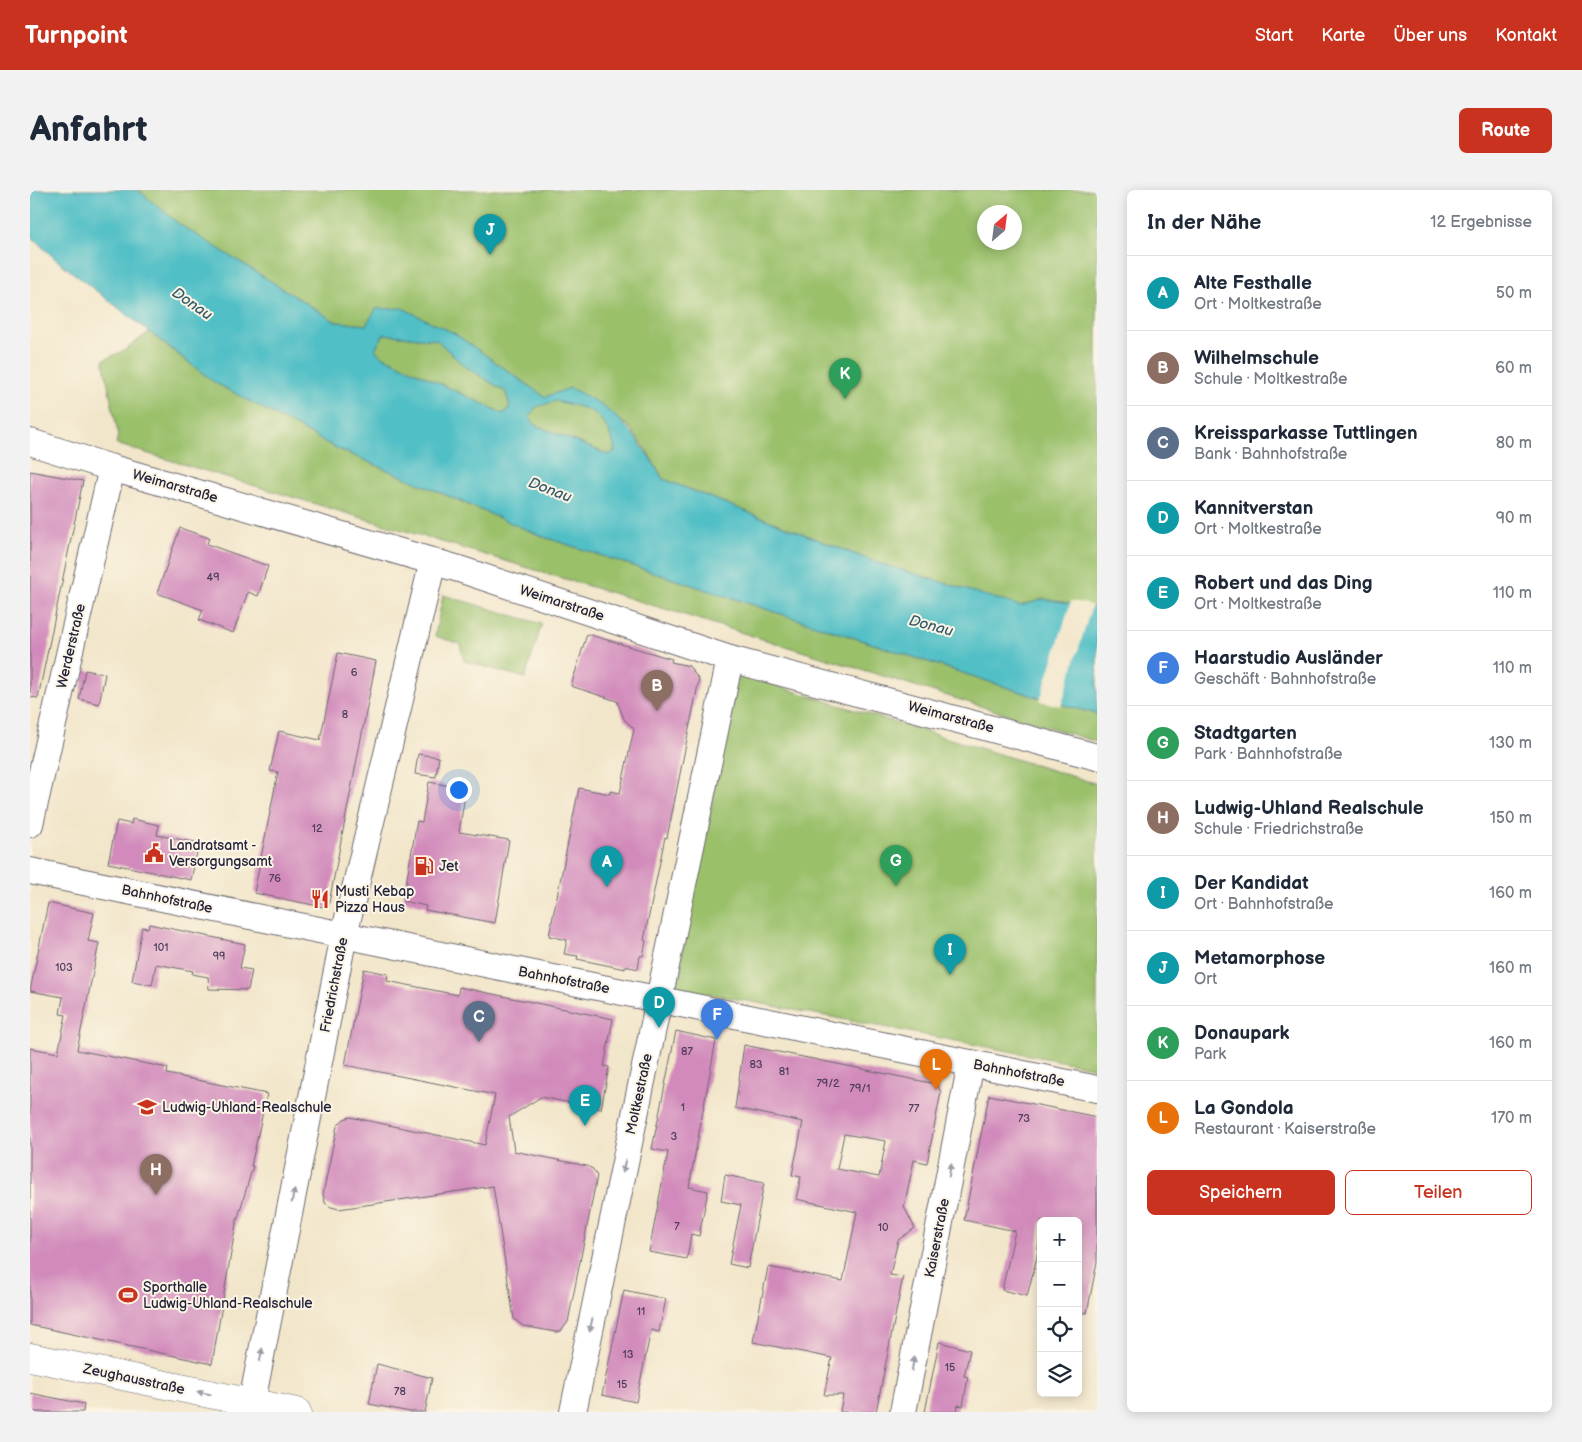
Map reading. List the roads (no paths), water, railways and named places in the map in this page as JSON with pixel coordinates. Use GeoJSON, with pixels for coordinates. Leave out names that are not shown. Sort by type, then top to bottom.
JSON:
{"type":"FeatureCollection","features":[{"type":"Feature","properties":{"kind":"street","name":"Weimarstraße"},"geometry":{"type":"LineString","coordinates":[[30,442],[112,468],[433,561],[730,659],[1097,757]]}},
{"type":"Feature","properties":{"kind":"street","name":"Werderstraße"},"geometry":{"type":"LineString","coordinates":[[30,824],[112,468]]}},
{"type":"Feature","properties":{"kind":"street","name":"Friedrichstraße"},"geometry":{"type":"LineString","coordinates":[[251,1408],[344,935],[433,561]]}},
{"type":"Feature","properties":{"kind":"street","name":"Moltkestraße"},"geometry":{"type":"LineString","coordinates":[[574,1412],[658,998],[730,659]]}},
{"type":"Feature","properties":{"kind":"street","name":"Bahnhofstraße"},"geometry":{"type":"LineString","coordinates":[[30,871],[1097,1089]]}},
{"type":"Feature","properties":{"kind":"street","name":"Kaiserstraße"},"geometry":{"type":"LineString","coordinates":[[903,1412],[971,1063]]}},
{"type":"Feature","properties":{"kind":"street","name":"Zeughausstraße"},"geometry":{"type":"LineString","coordinates":[[30,1357],[251,1408],[297,1412]]}},
{"type":"Feature","properties":{"kind":"water","name":"Donau"},"geometry":{"type":"Polygon","coordinates":[[[30,190],[138,190],[179,224],[336,322],[366,325],[376,309],[402,308],[454,333],[545,397],[570,388],[587,396],[601,405],[624,425],[644,449],[663,479],[875,562],[1020,606],[1044,599],[1097,608],[1097,714],[1049,701],[544,537],[336,448],[214,382],[59,262],[30,236],[30,190]],[[384,334],[375,349],[380,355],[504,414],[510,407],[506,392],[463,365],[437,340],[384,334]],[[556,401],[536,407],[529,417],[535,425],[609,455],[615,451],[607,428],[596,414],[583,408],[556,401]]]}},
{"type":"Feature","properties":{"kind":"place","name":"Metamorphose"},"geometry":{"type":"Point","coordinates":[490,255]}},
{"type":"Feature","properties":{"kind":"place","name":"Donaupark"},"geometry":{"type":"Point","coordinates":[845,399]}},
{"type":"Feature","properties":{"kind":"place","name":"Wilhelmschule"},"geometry":{"type":"Point","coordinates":[657,711]}},
{"type":"Feature","properties":{"kind":"place","name":"Landratsamt - Versorgungsamt"},"geometry":{"type":"Point","coordinates":[154,853]}},
{"type":"Feature","properties":{"kind":"place","name":"Jet"},"geometry":{"type":"Point","coordinates":[424,866]}},
{"type":"Feature","properties":{"kind":"place","name":"Stadtgarten"},"geometry":{"type":"Point","coordinates":[896,886]}},
{"type":"Feature","properties":{"kind":"place","name":"Alte Festhalle"},"geometry":{"type":"Point","coordinates":[607,887]}},
{"type":"Feature","properties":{"kind":"place","name":"Musti Kebap Pizza Haus"},"geometry":{"type":"Point","coordinates":[320,899]}},
{"type":"Feature","properties":{"kind":"place","name":"Der Kandidat"},"geometry":{"type":"Point","coordinates":[950,975]}},
{"type":"Feature","properties":{"kind":"place","name":"Kannitverstan"},"geometry":{"type":"Point","coordinates":[659,1028]}},
{"type":"Feature","properties":{"kind":"place","name":"Haarstudio Ausländer"},"geometry":{"type":"Point","coordinates":[717,1040]}},
{"type":"Feature","properties":{"kind":"place","name":"Kreissparkasse Tuttlingen"},"geometry":{"type":"Point","coordinates":[479,1042]}},
{"type":"Feature","properties":{"kind":"place","name":"La Gondola"},"geometry":{"type":"Point","coordinates":[936,1090]}},
{"type":"Feature","properties":{"kind":"place","name":"Ludwig-Uhland-Realschule"},"geometry":{"type":"Point","coordinates":[147,1107]}},
{"type":"Feature","properties":{"kind":"place","name":"Robert und das Ding"},"geometry":{"type":"Point","coordinates":[585,1126]}},
{"type":"Feature","properties":{"kind":"place","name":"Ludwig-Uhland Realschule"},"geometry":{"type":"Point","coordinates":[156,1195]}},
{"type":"Feature","properties":{"kind":"place","name":"Sporthalle Ludwig-Uhland-Realschule"},"geometry":{"type":"Point","coordinates":[128,1295]}}]}
